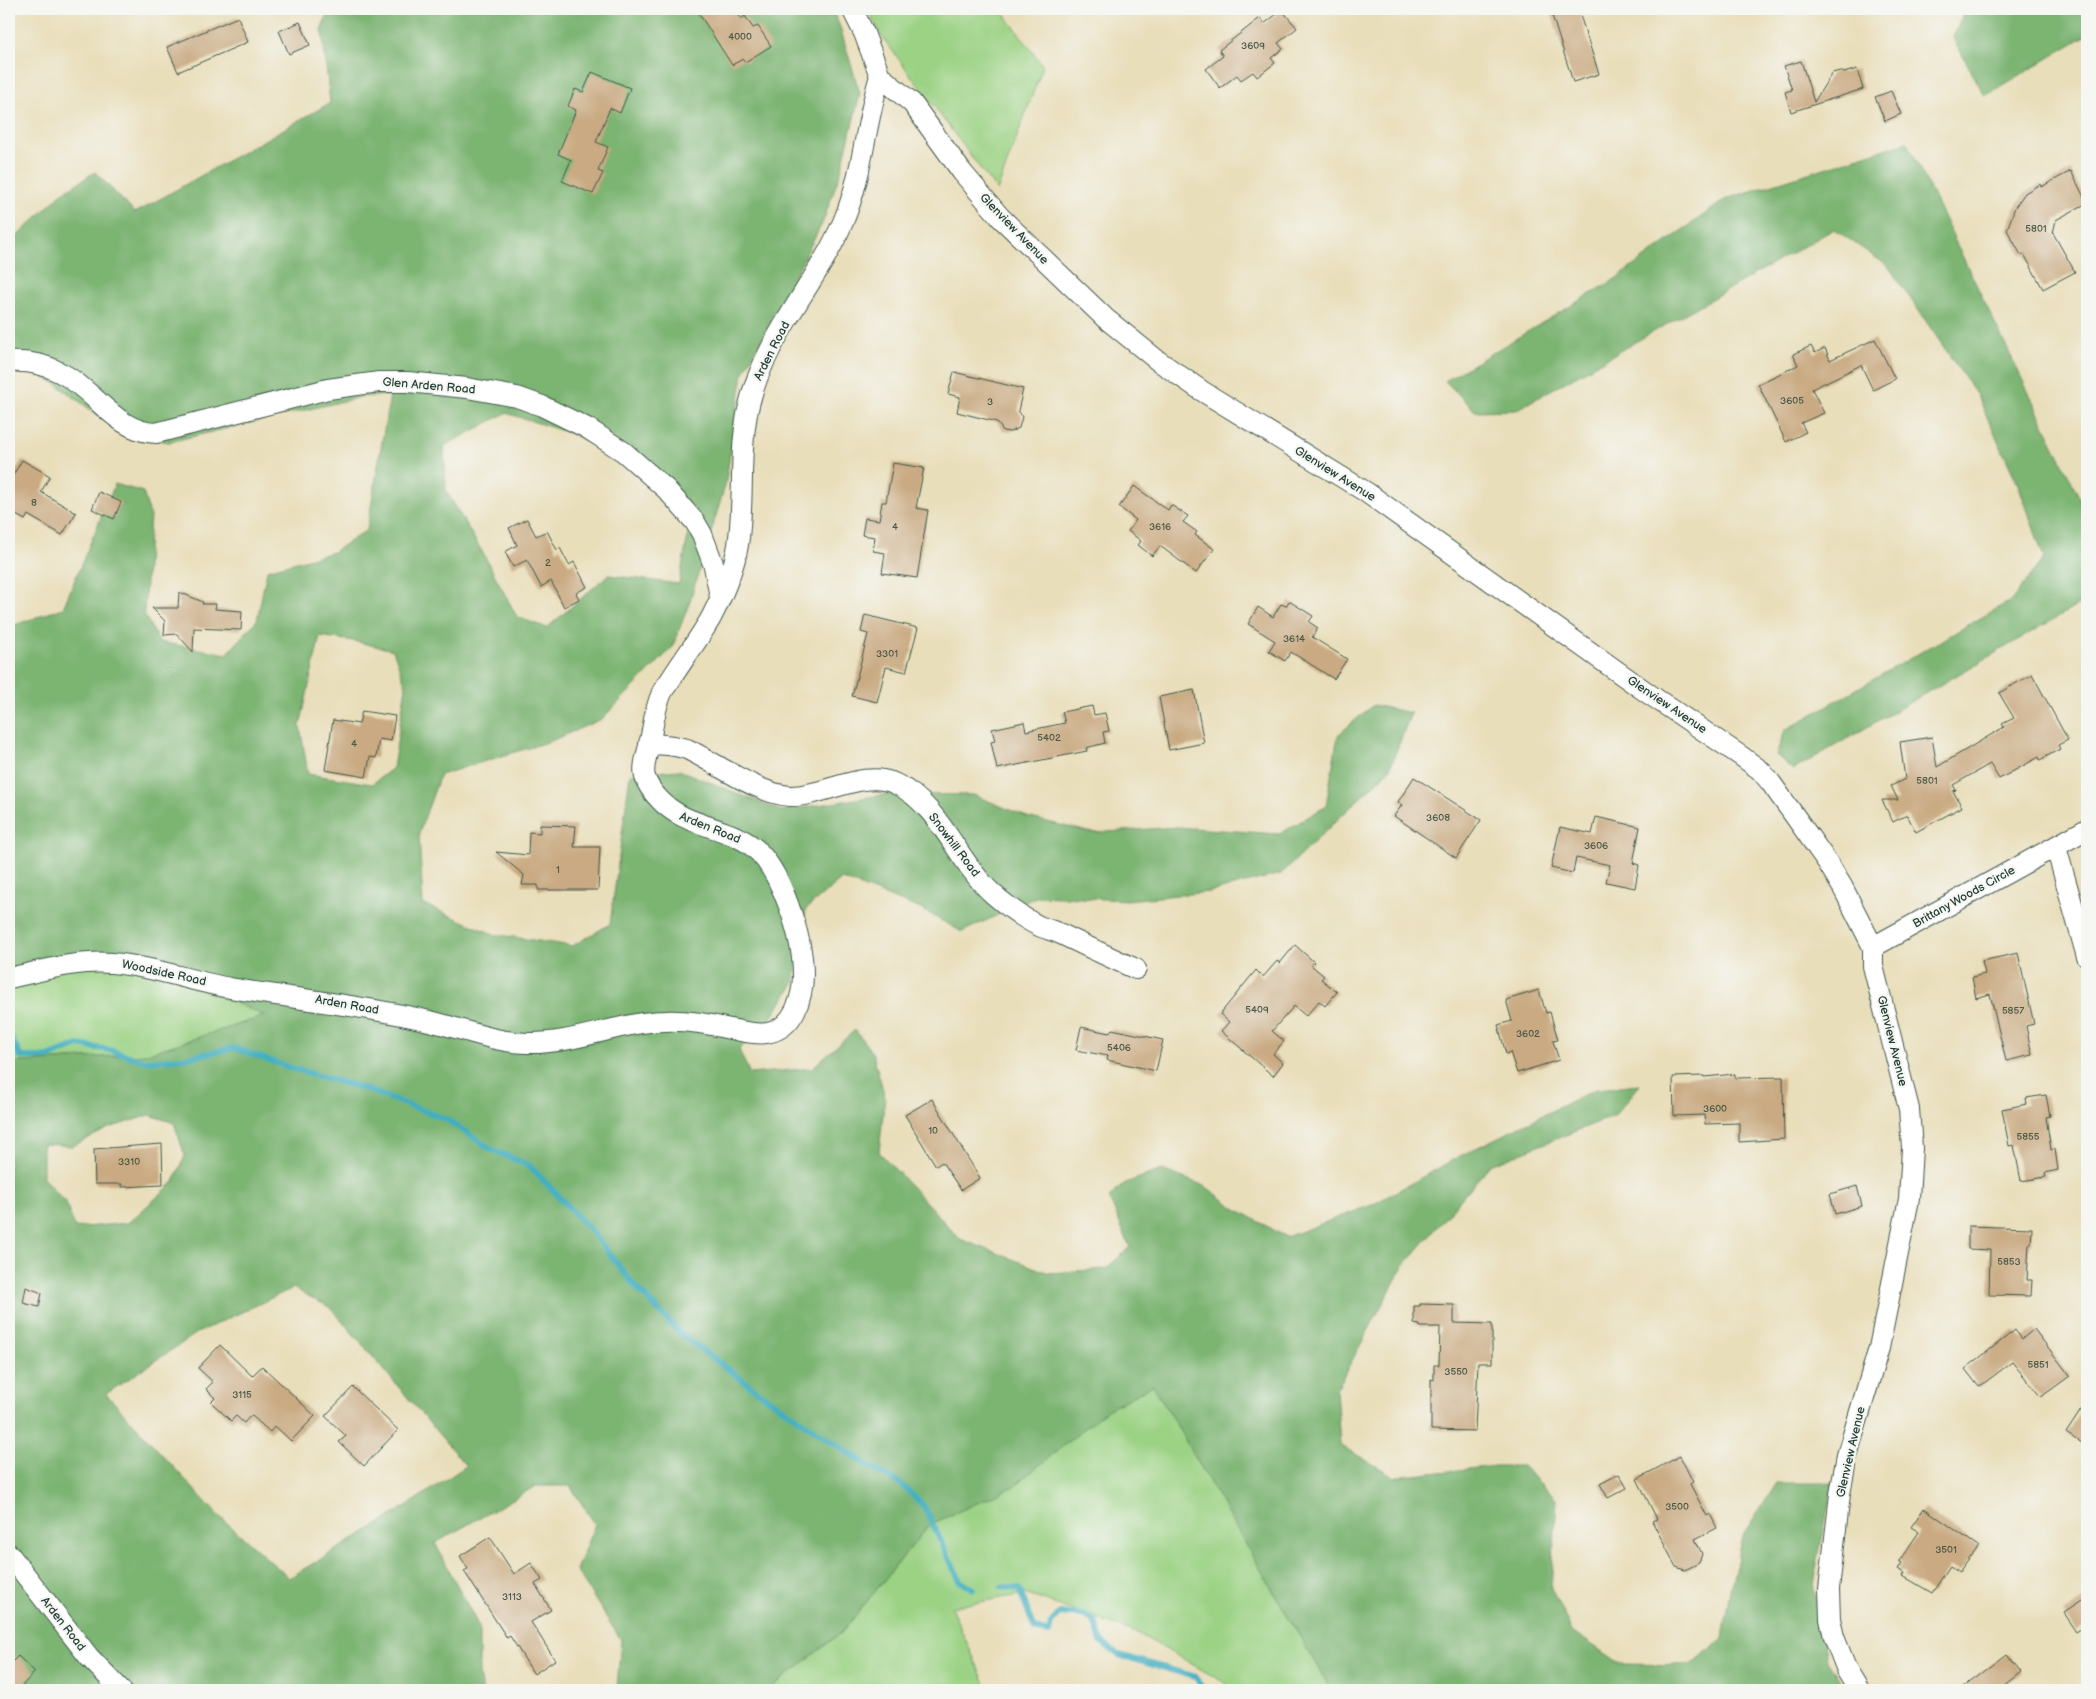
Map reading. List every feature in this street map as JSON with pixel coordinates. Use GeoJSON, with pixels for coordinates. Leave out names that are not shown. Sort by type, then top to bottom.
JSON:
{"type":"FeatureCollection","features":[{"type":"Feature","properties":{"kind":"street","name":"Glenview Avenue"},"geometry":{"type":"LineString","coordinates":[[852,9],[864,33],[880,76],[912,103],[962,172],[1001,218],[1105,318],[1157,360],[1202,391],[1366,492],[1634,684],[1760,770],[1828,863],[1873,948],[1874,966],[1909,1109],[1912,1148],[1909,1199],[1878,1348],[1847,1455],[1840,1494],[1829,1589],[1830,1619],[1834,1637],[1846,1670],[1859,1690]]}},
{"type":"Feature","properties":{"kind":"street","name":"Arden Road"},"geometry":{"type":"LineString","coordinates":[[289,996],[425,1020],[521,1043],[546,1042],[632,1024],[667,1021],[702,1023],[754,1033],[767,1033],[779,1029],[790,1020],[796,1011],[801,995],[803,974],[798,940],[789,907],[775,873],[761,854],[741,839],[697,823],[676,814],[666,807],[651,790],[643,773],[661,695],[711,617],[732,570],[738,545],[744,435],[748,408],[756,380],[771,349],[842,225],[855,191],[870,108],[880,76]]}},
{"type":"Feature","properties":{"kind":"street","name":"Glen Arden Road"},"geometry":{"type":"LineString","coordinates":[[9,362],[36,364],[63,374],[122,422],[134,430],[146,433],[156,433],[328,389],[379,382],[408,382],[467,388],[517,397],[542,406],[587,428],[624,452],[666,489],[702,534],[714,566],[720,597]]}},
{"type":"Feature","properties":{"kind":"street","name":"Snowhill Road"},"geometry":{"type":"LineString","coordinates":[[650,743],[684,748],[756,786],[777,794],[807,795],[869,779],[880,779],[896,783],[932,814],[975,875],[992,893],[1017,913],[1040,926],[1136,969]]}},
{"type":"Feature","properties":{"kind":"street","name":"Brittany Woods Circle"},"geometry":{"type":"LineString","coordinates":[[1873,948],[2087,829]]}},
{"type":"Feature","properties":{"kind":"street"},"geometry":{"type":"LineString","coordinates":[[2056,847],[2087,957]]}},
{"type":"Feature","properties":{"kind":"street","name":"Woodside Road"},"geometry":{"type":"LineString","coordinates":[[9,978],[68,965],[107,962],[126,964],[228,987],[289,996]]}},
{"type":"Feature","properties":{"kind":"street","name":"Arden Road"},"geometry":{"type":"LineString","coordinates":[[9,1554],[89,1657],[121,1690]]}},
{"type":"Feature","properties":{"kind":"green space"},"geometry":{"type":"Polygon","coordinates":[[[329,9],[832,9],[840,27],[860,94],[841,171],[822,224],[743,374],[725,486],[689,604],[672,648],[602,719],[551,741],[440,775],[419,833],[423,904],[493,934],[572,946],[610,924],[630,774],[679,770],[781,811],[888,794],[974,795],[1027,817],[1093,833],[1177,827],[1280,834],[1326,806],[1338,735],[1373,705],[1411,713],[1389,770],[1281,874],[1209,892],[1127,900],[1038,896],[962,932],[921,909],[842,879],[806,909],[794,984],[770,1019],[739,1050],[750,1074],[812,1068],[855,1030],[873,1054],[885,1097],[879,1152],[960,1239],[1049,1273],[1106,1269],[1130,1247],[1109,1198],[1125,1183],[1162,1170],[1205,1186],[1235,1208],[1286,1237],[1372,1205],[1462,1155],[1596,1089],[1640,1085],[1614,1116],[1490,1165],[1402,1268],[1336,1390],[1340,1445],[1395,1477],[1495,1466],[1522,1466],[1557,1499],[1551,1589],[1572,1631],[1620,1664],[1690,1665],[1723,1638],[1730,1590],[1744,1533],[1777,1483],[1833,1483],[1813,1584],[1827,1660],[1846,1690],[1331,1690],[1153,1385],[1107,1410],[1014,1486],[929,1525],[842,1632],[768,1690],[605,1690],[617,1687],[621,1640],[576,1570],[595,1524],[570,1486],[536,1486],[435,1543],[479,1627],[479,1676],[482,1690],[9,1690],[9,1063],[146,1054],[265,1016],[130,956],[37,960],[9,984],[9,627],[63,608],[115,484],[143,492],[150,515],[144,614],[159,642],[227,654],[257,620],[267,570],[333,552],[367,530],[390,395],[361,397],[169,442],[123,434],[55,383],[23,368],[9,370],[9,244],[62,193],[95,172],[135,213],[330,103],[322,29],[329,9]],[[506,413],[444,446],[446,491],[484,555],[517,617],[547,628],[608,575],[679,584],[690,524],[624,462],[573,434],[506,413]],[[320,636],[300,726],[308,774],[372,784],[393,768],[406,686],[393,650],[320,636]],[[150,1115],[109,1128],[73,1146],[43,1144],[43,1178],[66,1203],[75,1228],[128,1223],[174,1182],[185,1156],[174,1123],[150,1115]],[[293,1288],[197,1333],[106,1394],[217,1514],[289,1578],[387,1519],[466,1466],[331,1308],[293,1288]]]}},
{"type":"Feature","properties":{"kind":"green space"},"geometry":{"type":"Polygon","coordinates":[[[868,9],[1001,9],[1043,66],[997,191],[880,34],[868,9]]]}},
{"type":"Feature","properties":{"kind":"green space"},"geometry":{"type":"Polygon","coordinates":[[[1965,9],[2087,9],[2087,35],[1985,96],[1953,38],[1965,9]]]}},
{"type":"Feature","properties":{"kind":"green space"},"geometry":{"type":"Polygon","coordinates":[[[1907,142],[2087,513],[2087,600],[1793,770],[1776,755],[1785,730],[2012,600],[2044,558],[2020,489],[1978,397],[1888,266],[1834,229],[1516,410],[1475,411],[1445,381],[1614,280],[1726,199],[1907,142]]]}},
{"type":"Feature","properties":{"kind":"green space"},"geometry":{"type":"Polygon","coordinates":[[[130,956],[265,1016],[146,1054],[9,1063],[9,984],[37,960],[130,956]]]}},
{"type":"Feature","properties":{"kind":"green space"},"geometry":{"type":"Polygon","coordinates":[[[1153,1385],[1331,1690],[1223,1690],[1227,1684],[1137,1633],[1025,1594],[951,1607],[988,1690],[768,1690],[842,1632],[929,1525],[1014,1486],[1107,1410],[1153,1385]]]}},
{"type":"Feature","properties":{"kind":"building"},"geometry":{"type":"Polygon","coordinates":[[[696,9],[735,9],[741,19],[745,16],[753,28],[758,26],[771,46],[745,62],[743,59],[732,65],[696,9]]]}},
{"type":"Feature","properties":{"kind":"building"},"geometry":{"type":"Polygon","coordinates":[[[1550,9],[1578,9],[1599,74],[1573,82],[1550,9]]]}},
{"type":"Feature","properties":{"kind":"building"},"geometry":{"type":"Polygon","coordinates":[[[1282,10],[1297,28],[1278,43],[1283,49],[1271,58],[1275,63],[1257,77],[1253,72],[1241,80],[1237,75],[1220,88],[1206,69],[1223,56],[1219,50],[1260,18],[1264,24],[1282,10]]]}},
{"type":"Feature","properties":{"kind":"building"},"geometry":{"type":"Polygon","coordinates":[[[238,17],[248,42],[178,72],[167,47],[238,17]]]}},
{"type":"Feature","properties":{"kind":"building"},"geometry":{"type":"Polygon","coordinates":[[[300,22],[310,45],[289,54],[279,31],[300,22]]]}},
{"type":"Feature","properties":{"kind":"building"},"geometry":{"type":"Polygon","coordinates":[[[1801,61],[1814,102],[1832,73],[1840,71],[1844,73],[1857,69],[1863,89],[1791,112],[1785,92],[1792,90],[1784,66],[1801,61]]]}},
{"type":"Feature","properties":{"kind":"building"},"geometry":{"type":"Polygon","coordinates":[[[592,72],[630,88],[620,113],[610,108],[596,142],[608,147],[598,171],[603,173],[593,194],[562,181],[571,160],[558,154],[576,110],[568,106],[575,89],[583,92],[592,72]]]}},
{"type":"Feature","properties":{"kind":"building"},"geometry":{"type":"Polygon","coordinates":[[[1891,91],[1901,114],[1885,121],[1875,97],[1891,91]]]}},
{"type":"Feature","properties":{"kind":"building"},"geometry":{"type":"Polygon","coordinates":[[[2071,171],[2087,203],[2056,220],[2053,233],[2075,272],[2043,289],[2024,254],[2021,255],[2007,230],[2015,207],[2025,193],[2040,184],[2041,187],[2071,171]]]}},
{"type":"Feature","properties":{"kind":"building"},"geometry":{"type":"Polygon","coordinates":[[[1875,339],[1895,379],[1873,390],[1861,365],[1812,389],[1824,413],[1801,423],[1806,432],[1786,442],[1758,384],[1798,365],[1793,354],[1811,346],[1815,353],[1825,348],[1830,360],[1875,339]]]}},
{"type":"Feature","properties":{"kind":"building"},"geometry":{"type":"Polygon","coordinates":[[[954,372],[1023,389],[1018,411],[1022,417],[1019,428],[1010,432],[1003,431],[997,422],[957,412],[960,397],[948,394],[954,372]]]}},
{"type":"Feature","properties":{"kind":"building"},"geometry":{"type":"Polygon","coordinates":[[[22,460],[50,476],[41,492],[76,513],[62,535],[28,515],[25,520],[9,511],[9,478],[12,477],[22,460]]]}},
{"type":"Feature","properties":{"kind":"building"},"geometry":{"type":"Polygon","coordinates":[[[893,463],[924,468],[916,508],[928,510],[917,578],[882,573],[885,553],[873,551],[875,537],[862,535],[865,518],[879,520],[882,502],[886,502],[893,463]]]}},
{"type":"Feature","properties":{"kind":"building"},"geometry":{"type":"Polygon","coordinates":[[[1134,486],[1168,510],[1171,505],[1188,516],[1183,522],[1197,532],[1195,535],[1214,549],[1196,573],[1160,546],[1152,556],[1138,545],[1141,541],[1128,531],[1136,520],[1119,507],[1134,486]]]}},
{"type":"Feature","properties":{"kind":"building"},"geometry":{"type":"Polygon","coordinates":[[[99,492],[121,502],[114,519],[92,509],[99,492]]]}},
{"type":"Feature","properties":{"kind":"building"},"geometry":{"type":"Polygon","coordinates":[[[527,519],[536,536],[547,531],[557,550],[560,548],[569,565],[574,562],[587,587],[576,593],[579,599],[564,607],[551,581],[541,587],[527,560],[513,567],[505,552],[517,545],[509,528],[527,519]]]}},
{"type":"Feature","properties":{"kind":"building"},"geometry":{"type":"Polygon","coordinates":[[[179,592],[203,602],[202,604],[216,604],[215,609],[242,611],[241,630],[194,628],[193,652],[177,634],[164,635],[165,621],[152,608],[178,608],[179,592]]]}},
{"type":"Feature","properties":{"kind":"building"},"geometry":{"type":"Polygon","coordinates":[[[1289,601],[1313,616],[1309,622],[1318,628],[1312,637],[1347,659],[1334,679],[1291,652],[1285,661],[1269,651],[1275,641],[1248,624],[1258,607],[1273,617],[1281,604],[1286,606],[1289,601]]]}},
{"type":"Feature","properties":{"kind":"building"},"geometry":{"type":"Polygon","coordinates":[[[865,615],[918,628],[906,672],[886,667],[877,702],[852,696],[868,634],[861,632],[865,615]]]}},
{"type":"Feature","properties":{"kind":"building"},"geometry":{"type":"Polygon","coordinates":[[[2032,674],[2068,740],[2058,745],[2060,749],[2040,760],[2039,757],[1999,779],[1990,764],[1953,785],[1956,790],[1953,791],[1962,807],[1916,832],[1907,815],[1893,822],[1882,800],[1898,800],[1891,786],[1905,779],[1900,742],[1932,737],[1937,767],[2004,727],[2002,724],[2014,718],[1999,693],[2032,674]]]}},
{"type":"Feature","properties":{"kind":"building"},"geometry":{"type":"Polygon","coordinates":[[[1194,690],[1204,743],[1169,750],[1159,697],[1194,690]]]}},
{"type":"Feature","properties":{"kind":"building"},"geometry":{"type":"Polygon","coordinates":[[[1092,706],[1094,715],[1105,713],[1109,731],[1103,732],[1105,743],[1086,748],[1087,751],[997,769],[991,742],[995,741],[992,729],[1024,722],[1026,731],[1065,723],[1062,712],[1092,706]]]}},
{"type":"Feature","properties":{"kind":"building"},"geometry":{"type":"Polygon","coordinates":[[[362,711],[395,716],[391,741],[379,739],[376,758],[370,757],[366,777],[325,770],[333,720],[359,724],[362,711]]]}},
{"type":"Feature","properties":{"kind":"building"},"geometry":{"type":"Polygon","coordinates":[[[1414,777],[1481,820],[1456,858],[1394,816],[1402,805],[1398,802],[1414,777]]]}},
{"type":"Feature","properties":{"kind":"building"},"geometry":{"type":"Polygon","coordinates":[[[1596,817],[1640,827],[1633,863],[1639,865],[1635,888],[1606,882],[1610,865],[1576,858],[1573,873],[1551,868],[1560,827],[1592,834],[1596,817]]]}},
{"type":"Feature","properties":{"kind":"building"},"geometry":{"type":"Polygon","coordinates":[[[540,825],[576,826],[574,847],[600,847],[598,890],[538,890],[538,885],[522,885],[524,875],[496,852],[528,855],[529,832],[540,833],[540,825]]]}},
{"type":"Feature","properties":{"kind":"building"},"geometry":{"type":"Polygon","coordinates":[[[1295,945],[1314,962],[1311,965],[1324,976],[1321,979],[1337,992],[1325,1006],[1319,1001],[1306,1016],[1294,1006],[1272,1031],[1284,1041],[1273,1054],[1283,1063],[1273,1076],[1221,1031],[1229,1022],[1220,1014],[1256,970],[1263,977],[1277,961],[1280,963],[1295,945]]]}},
{"type":"Feature","properties":{"kind":"building"},"geometry":{"type":"Polygon","coordinates":[[[2018,953],[2034,1024],[2026,1026],[2032,1055],[2006,1061],[1990,994],[1976,998],[1972,977],[1985,974],[1982,961],[2018,953]]]}},
{"type":"Feature","properties":{"kind":"building"},"geometry":{"type":"Polygon","coordinates":[[[1539,990],[1546,1013],[1550,1012],[1558,1040],[1553,1041],[1559,1060],[1517,1073],[1510,1052],[1506,1054],[1498,1025],[1512,1021],[1506,1000],[1539,990]]]}},
{"type":"Feature","properties":{"kind":"building"},"geometry":{"type":"Polygon","coordinates":[[[1081,1027],[1109,1033],[1112,1029],[1163,1040],[1156,1071],[1107,1060],[1108,1056],[1076,1050],[1081,1027]]]}},
{"type":"Feature","properties":{"kind":"building"},"geometry":{"type":"Polygon","coordinates":[[[1735,1074],[1735,1078],[1783,1077],[1784,1139],[1739,1142],[1739,1123],[1705,1124],[1704,1115],[1674,1116],[1673,1077],[1735,1074]]]}},
{"type":"Feature","properties":{"kind":"building"},"geometry":{"type":"Polygon","coordinates":[[[2046,1095],[2050,1116],[2046,1117],[2051,1150],[2055,1149],[2058,1170],[2045,1173],[2046,1177],[2021,1181],[2014,1145],[2009,1146],[2002,1109],[2027,1104],[2026,1098],[2046,1095]]]}},
{"type":"Feature","properties":{"kind":"building"},"geometry":{"type":"Polygon","coordinates":[[[932,1099],[980,1178],[961,1190],[942,1162],[936,1166],[905,1115],[932,1099]]]}},
{"type":"Feature","properties":{"kind":"building"},"geometry":{"type":"Polygon","coordinates":[[[162,1144],[163,1185],[122,1187],[122,1184],[95,1184],[94,1149],[162,1144]]]}},
{"type":"Feature","properties":{"kind":"building"},"geometry":{"type":"Polygon","coordinates":[[[1857,1186],[1862,1206],[1835,1214],[1830,1194],[1857,1186]]]}},
{"type":"Feature","properties":{"kind":"building"},"geometry":{"type":"Polygon","coordinates":[[[1968,1226],[2032,1228],[2027,1280],[2032,1280],[2031,1296],[1989,1295],[1990,1250],[1968,1249],[1968,1226]]]}},
{"type":"Feature","properties":{"kind":"building"},"geometry":{"type":"Polygon","coordinates":[[[26,1287],[42,1293],[39,1307],[23,1303],[26,1287]]]}},
{"type":"Feature","properties":{"kind":"building"},"geometry":{"type":"Polygon","coordinates":[[[1420,1304],[1454,1305],[1454,1323],[1492,1324],[1492,1363],[1478,1363],[1475,1431],[1431,1430],[1431,1379],[1434,1380],[1434,1365],[1439,1365],[1440,1327],[1420,1327],[1420,1325],[1414,1324],[1414,1306],[1420,1306],[1420,1304]]]}},
{"type":"Feature","properties":{"kind":"building"},"geometry":{"type":"Polygon","coordinates":[[[2034,1329],[2070,1376],[2041,1397],[2012,1362],[1979,1387],[1965,1369],[2015,1330],[2022,1339],[2034,1329]]]}},
{"type":"Feature","properties":{"kind":"building"},"geometry":{"type":"Polygon","coordinates":[[[220,1345],[252,1376],[262,1366],[315,1416],[291,1441],[275,1426],[270,1432],[251,1415],[244,1423],[236,1416],[231,1421],[211,1402],[215,1398],[206,1389],[213,1382],[198,1368],[220,1345]]]}},
{"type":"Feature","properties":{"kind":"building"},"geometry":{"type":"Polygon","coordinates":[[[353,1387],[398,1430],[364,1466],[339,1442],[346,1436],[325,1416],[353,1387]]]}},
{"type":"Feature","properties":{"kind":"building"},"geometry":{"type":"Polygon","coordinates":[[[2087,1401],[2087,1447],[2066,1433],[2087,1401]]]}},
{"type":"Feature","properties":{"kind":"building"},"geometry":{"type":"Polygon","coordinates":[[[1680,1456],[1693,1482],[1690,1484],[1707,1516],[1710,1514],[1717,1528],[1695,1539],[1702,1554],[1699,1563],[1685,1570],[1676,1567],[1652,1521],[1657,1519],[1637,1479],[1680,1456]]]}},
{"type":"Feature","properties":{"kind":"building"},"geometry":{"type":"Polygon","coordinates":[[[1619,1474],[1627,1488],[1608,1498],[1600,1484],[1619,1474]]]}},
{"type":"Feature","properties":{"kind":"building"},"geometry":{"type":"Polygon","coordinates":[[[1924,1508],[1978,1546],[1959,1572],[1950,1566],[1932,1593],[1903,1576],[1905,1573],[1898,1569],[1902,1563],[1899,1561],[1919,1532],[1911,1527],[1924,1508]]]}},
{"type":"Feature","properties":{"kind":"building"},"geometry":{"type":"Polygon","coordinates":[[[490,1537],[514,1574],[531,1563],[542,1580],[535,1584],[551,1610],[531,1622],[555,1660],[534,1674],[510,1636],[507,1638],[464,1571],[468,1569],[460,1556],[490,1537]]]}},
{"type":"Feature","properties":{"kind":"building"},"geometry":{"type":"Polygon","coordinates":[[[2087,1597],[2087,1625],[2076,1632],[2063,1613],[2087,1597]]]}},
{"type":"Feature","properties":{"kind":"building"},"geometry":{"type":"Polygon","coordinates":[[[2007,1654],[2021,1672],[1998,1690],[1960,1690],[2007,1654]]]}},
{"type":"Feature","properties":{"kind":"building"},"geometry":{"type":"Polygon","coordinates":[[[18,1656],[35,1672],[18,1690],[9,1690],[9,1665],[18,1656]]]}},
{"type":"Feature","properties":{"kind":"waterway"},"geometry":{"type":"LineString","coordinates":[[9,1034],[21,1057],[48,1057],[78,1045],[110,1050],[145,1061],[185,1058],[234,1048],[291,1068],[365,1089],[446,1119],[491,1149],[530,1166],[593,1233],[633,1284],[683,1336],[759,1392],[865,1464],[901,1484],[924,1506],[960,1581],[973,1589]]}},
{"type":"Feature","properties":{"kind":"waterway"},"geometry":{"type":"LineString","coordinates":[[1002,1587],[1019,1589],[1035,1629],[1049,1633],[1051,1623],[1060,1613],[1084,1615],[1092,1619],[1101,1642],[1119,1655],[1196,1677],[1203,1690]]}}]}
